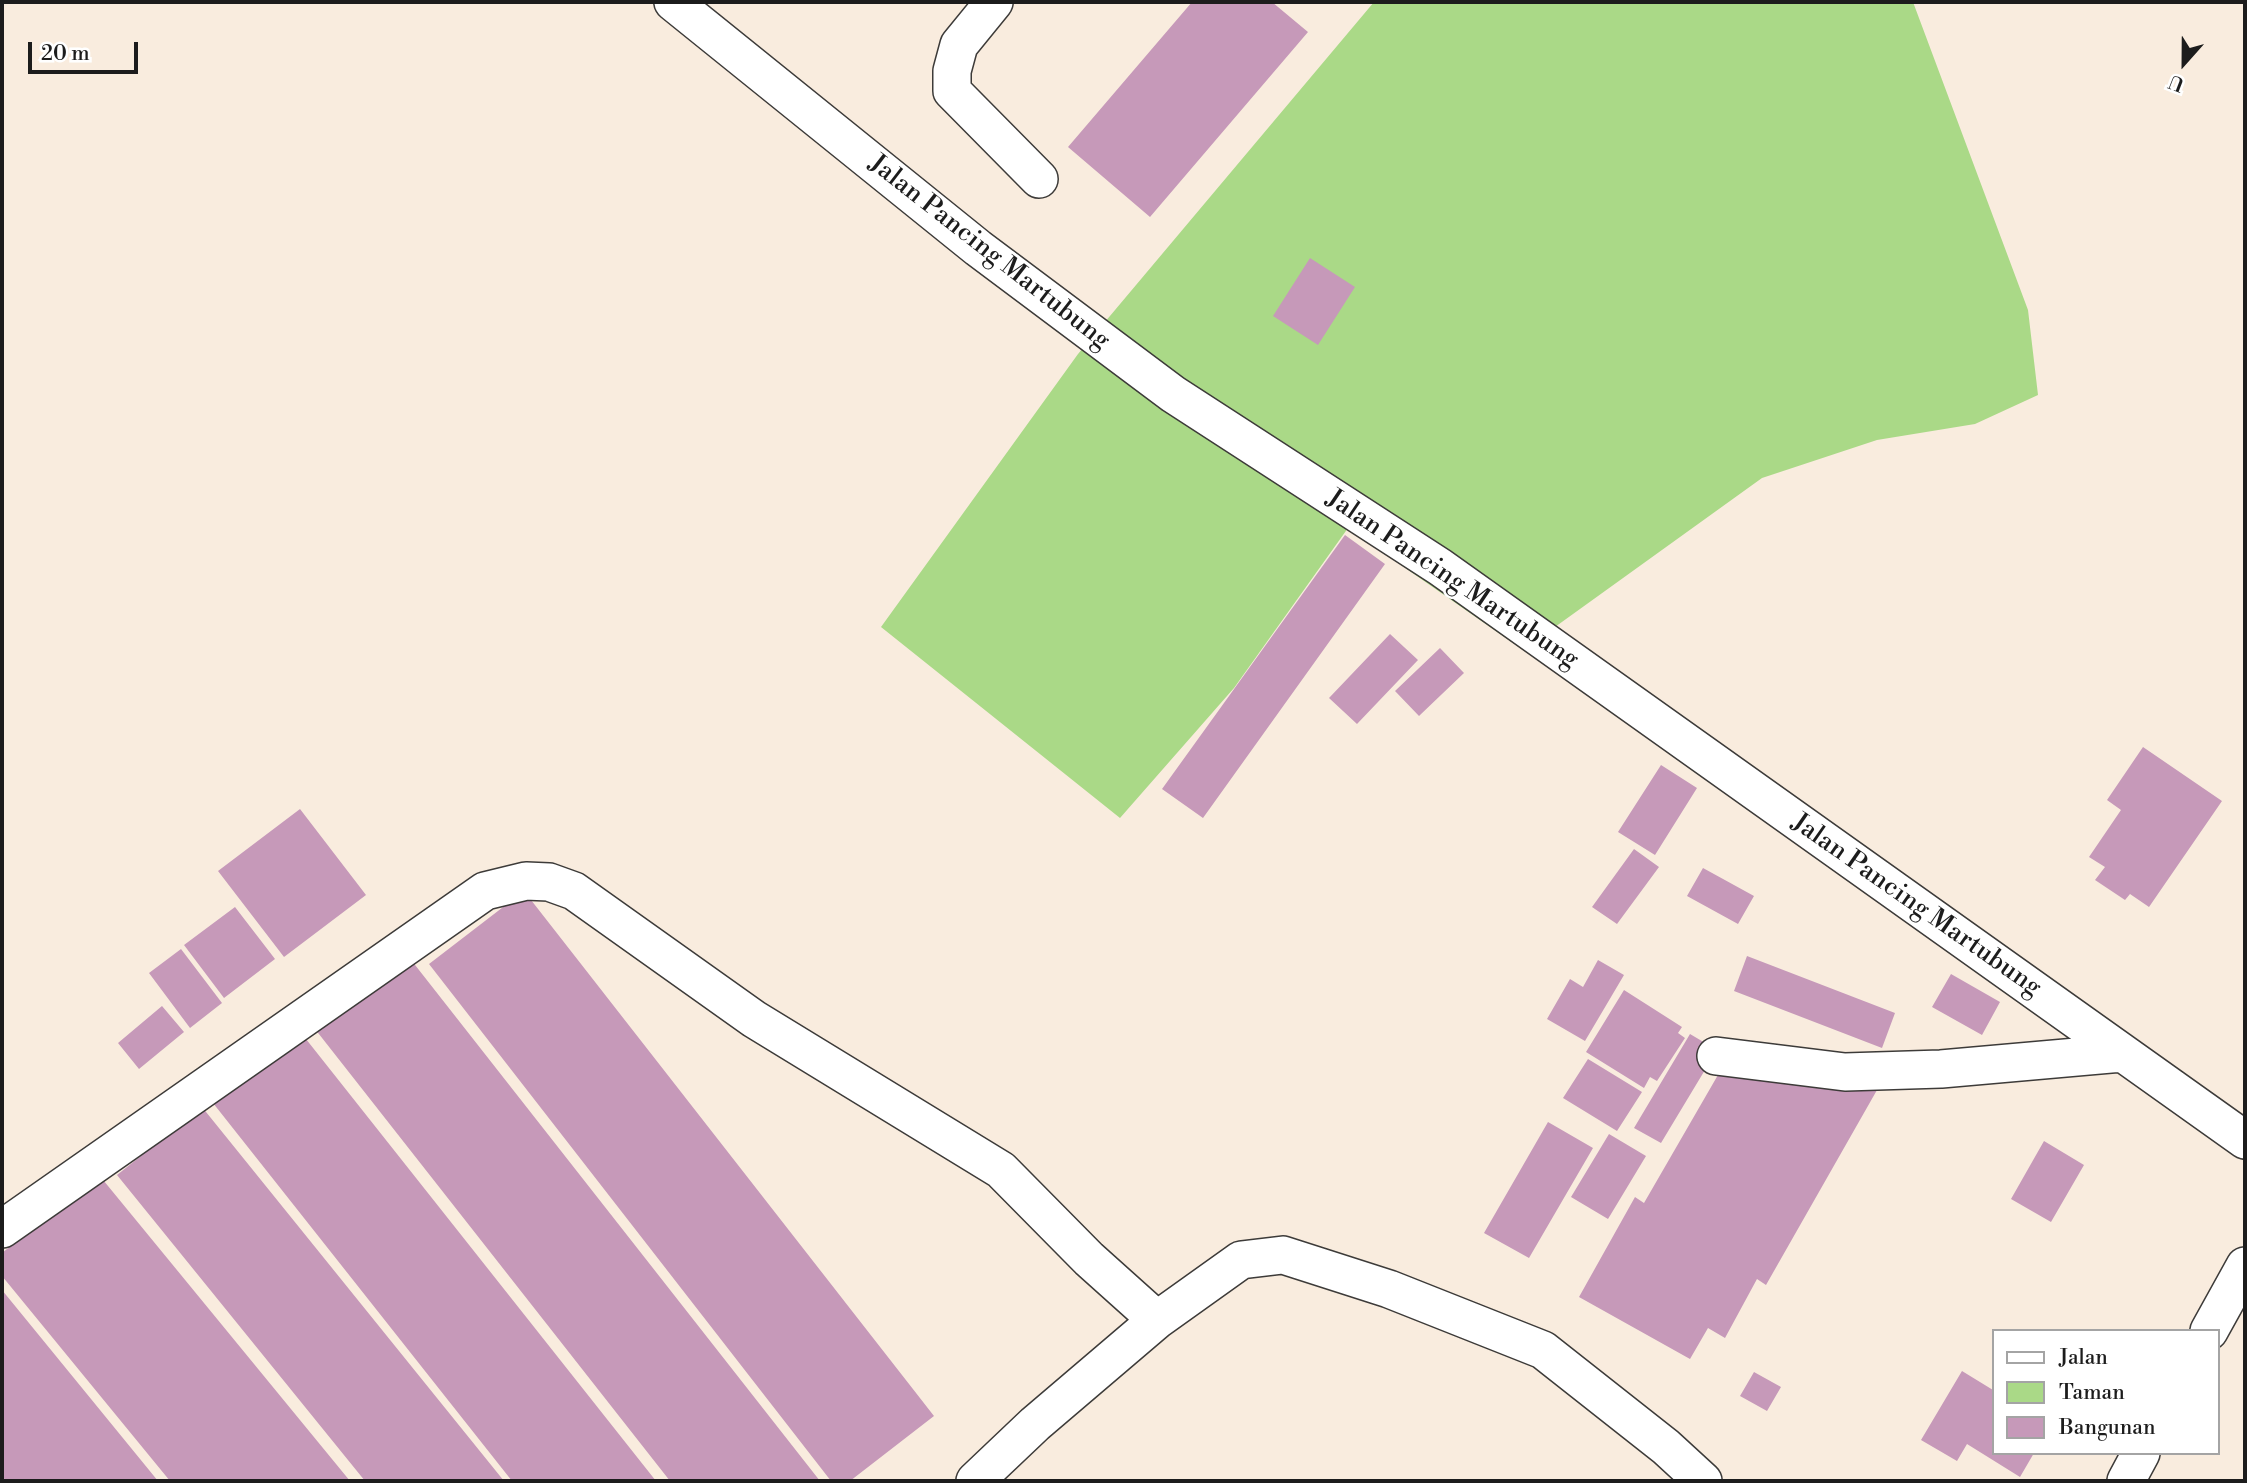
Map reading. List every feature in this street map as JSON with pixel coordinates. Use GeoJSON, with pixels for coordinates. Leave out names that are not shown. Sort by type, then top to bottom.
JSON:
{"type":"FeatureCollection","features":[{"type":"Feature","properties":{"kind":"street","name":"Jalan Pancing Martubung"},"geometry":{"type":"LineString","coordinates":[[673,2],[978,248],[1173,394],[1440,567],[2245,1140]]}},
{"type":"Feature","properties":{"kind":"street"},"geometry":{"type":"LineString","coordinates":[[994,2],[959,45],[952,71],[952,91],[1039,179]]}},
{"type":"Feature","properties":{"kind":"street"},"geometry":{"type":"LineString","coordinates":[[2,1229],[485,891],[526,881],[549,883],[574,891],[754,1019],[1000,1170],[1088,1259],[1157,1320]]}},
{"type":"Feature","properties":{"kind":"street"},"geometry":{"type":"LineString","coordinates":[[1716,1056],[1845,1072],[1941,1069],[2122,1053]]}},
{"type":"Feature","properties":{"kind":"street"},"geometry":{"type":"LineString","coordinates":[[975,1481],[1035,1424],[1157,1320],[1241,1260],[1283,1255],[1389,1289],[1543,1350],[1665,1447],[1703,1481]]}},
{"type":"Feature","properties":{"kind":"street"},"geometry":{"type":"LineString","coordinates":[[2210,1329],[2245,1266]]}},
{"type":"Feature","properties":{"kind":"street"},"geometry":{"type":"LineString","coordinates":[[2126,1481],[2140,1455]]}},
{"type":"Feature","properties":{"kind":"green space"},"geometry":{"type":"Polygon","coordinates":[[[1374,2],[1913,2],[2028,310],[2038,395],[1975,424],[1877,440],[1762,478],[1523,650],[1348,528],[1234,688],[1120,818],[881,627],[1078,354],[1374,2]]]}},
{"type":"Feature","properties":{"kind":"building"},"geometry":{"type":"Polygon","coordinates":[[[1192,2],[1272,2],[1308,32],[1150,217],[1068,147],[1192,2]]]}},
{"type":"Feature","properties":{"kind":"building"},"geometry":{"type":"Polygon","coordinates":[[[1310,258],[1355,287],[1318,345],[1273,316],[1310,258]]]}},
{"type":"Feature","properties":{"kind":"building"},"geometry":{"type":"Polygon","coordinates":[[[1345,535],[1385,564],[1203,818],[1162,789],[1345,535]]]}},
{"type":"Feature","properties":{"kind":"building"},"geometry":{"type":"Polygon","coordinates":[[[1390,634],[1418,660],[1357,724],[1329,698],[1390,634]]]}},
{"type":"Feature","properties":{"kind":"building"},"geometry":{"type":"Polygon","coordinates":[[[1440,648],[1464,673],[1419,716],[1395,691],[1440,648]]]}},
{"type":"Feature","properties":{"kind":"building"},"geometry":{"type":"Polygon","coordinates":[[[2143,747],[2222,801],[2149,907],[2130,894],[2125,900],[2095,880],[2105,867],[2089,857],[2121,810],[2107,800],[2143,747]]]}},
{"type":"Feature","properties":{"kind":"building"},"geometry":{"type":"Polygon","coordinates":[[[1661,765],[1697,788],[1655,855],[1618,832],[1661,765]]]}},
{"type":"Feature","properties":{"kind":"building"},"geometry":{"type":"Polygon","coordinates":[[[300,809],[366,895],[284,957],[218,871],[300,809]]]}},
{"type":"Feature","properties":{"kind":"building"},"geometry":{"type":"Polygon","coordinates":[[[1634,849],[1659,867],[1617,924],[1592,907],[1634,849]]]}},
{"type":"Feature","properties":{"kind":"building"},"geometry":{"type":"Polygon","coordinates":[[[1703,868],[1754,896],[1738,924],[1687,896],[1703,868]]]}},
{"type":"Feature","properties":{"kind":"building"},"geometry":{"type":"Polygon","coordinates":[[[524,891],[934,1416],[850,1481],[831,1481],[429,964],[524,891]]]}},
{"type":"Feature","properties":{"kind":"building"},"geometry":{"type":"Polygon","coordinates":[[[235,907],[275,959],[224,998],[184,945],[235,907]]]}},
{"type":"Feature","properties":{"kind":"building"},"geometry":{"type":"Polygon","coordinates":[[[181,949],[222,1003],[190,1028],[149,973],[181,949]]]}},
{"type":"Feature","properties":{"kind":"building"},"geometry":{"type":"Polygon","coordinates":[[[408,956],[820,1481],[670,1481],[315,1029],[408,956]]]}},
{"type":"Feature","properties":{"kind":"building"},"geometry":{"type":"Polygon","coordinates":[[[1747,956],[1895,1013],[1882,1048],[1734,991],[1747,956]]]}},
{"type":"Feature","properties":{"kind":"building"},"geometry":{"type":"Polygon","coordinates":[[[1598,960],[1624,975],[1585,1041],[1547,1019],[1570,979],[1583,987],[1598,960]]]}},
{"type":"Feature","properties":{"kind":"building"},"geometry":{"type":"Polygon","coordinates":[[[1951,974],[2000,1002],[1982,1035],[1932,1007],[1951,974]]]}},
{"type":"Feature","properties":{"kind":"building"},"geometry":{"type":"Polygon","coordinates":[[[1624,990],[1682,1027],[1678,1033],[1685,1038],[1657,1081],[1650,1077],[1644,1088],[1586,1052],[1624,990]]]}},
{"type":"Feature","properties":{"kind":"building"},"geometry":{"type":"Polygon","coordinates":[[[162,1006],[184,1032],[139,1069],[118,1043],[162,1006]]]}},
{"type":"Feature","properties":{"kind":"building"},"geometry":{"type":"Polygon","coordinates":[[[302,1034],[656,1481],[512,1481],[213,1103],[302,1034]]]}},
{"type":"Feature","properties":{"kind":"building"},"geometry":{"type":"Polygon","coordinates":[[[1690,1034],[1717,1050],[1661,1143],[1634,1128],[1690,1034]]]}},
{"type":"Feature","properties":{"kind":"building"},"geometry":{"type":"Polygon","coordinates":[[[1588,1059],[1642,1092],[1617,1131],[1563,1098],[1588,1059]]]}},
{"type":"Feature","properties":{"kind":"building"},"geometry":{"type":"Polygon","coordinates":[[[1722,1068],[1881,1083],[1766,1285],[1757,1279],[1725,1338],[1708,1328],[1690,1359],[1579,1297],[1635,1197],[1644,1203],[1722,1068]]]}},
{"type":"Feature","properties":{"kind":"building"},"geometry":{"type":"Polygon","coordinates":[[[202,1107],[504,1481],[365,1481],[117,1175],[202,1107]]]}},
{"type":"Feature","properties":{"kind":"building"},"geometry":{"type":"Polygon","coordinates":[[[1548,1122],[1593,1148],[1529,1258],[1484,1233],[1548,1122]]]}},
{"type":"Feature","properties":{"kind":"building"},"geometry":{"type":"Polygon","coordinates":[[[1609,1134],[1646,1156],[1608,1219],[1571,1197],[1609,1134]]]}},
{"type":"Feature","properties":{"kind":"building"},"geometry":{"type":"Polygon","coordinates":[[[2044,1141],[2084,1165],[2051,1222],[2011,1199],[2044,1141]]]}},
{"type":"Feature","properties":{"kind":"building"},"geometry":{"type":"Polygon","coordinates":[[[99,1175],[350,1481],[170,1481],[2,1276],[2,1253],[99,1175]]]}},
{"type":"Feature","properties":{"kind":"building"},"geometry":{"type":"Polygon","coordinates":[[[2,1290],[158,1481],[6,1481],[2,1476],[2,1290]]]}},
{"type":"Feature","properties":{"kind":"building"},"geometry":{"type":"Polygon","coordinates":[[[1962,1371],[1992,1389],[1992,1455],[2033,1455],[2020,1477],[1967,1444],[1957,1461],[1921,1440],[1962,1371]]]}},
{"type":"Feature","properties":{"kind":"building"},"geometry":{"type":"Polygon","coordinates":[[[1754,1372],[1781,1387],[1767,1411],[1740,1396],[1754,1372]]]}}]}
